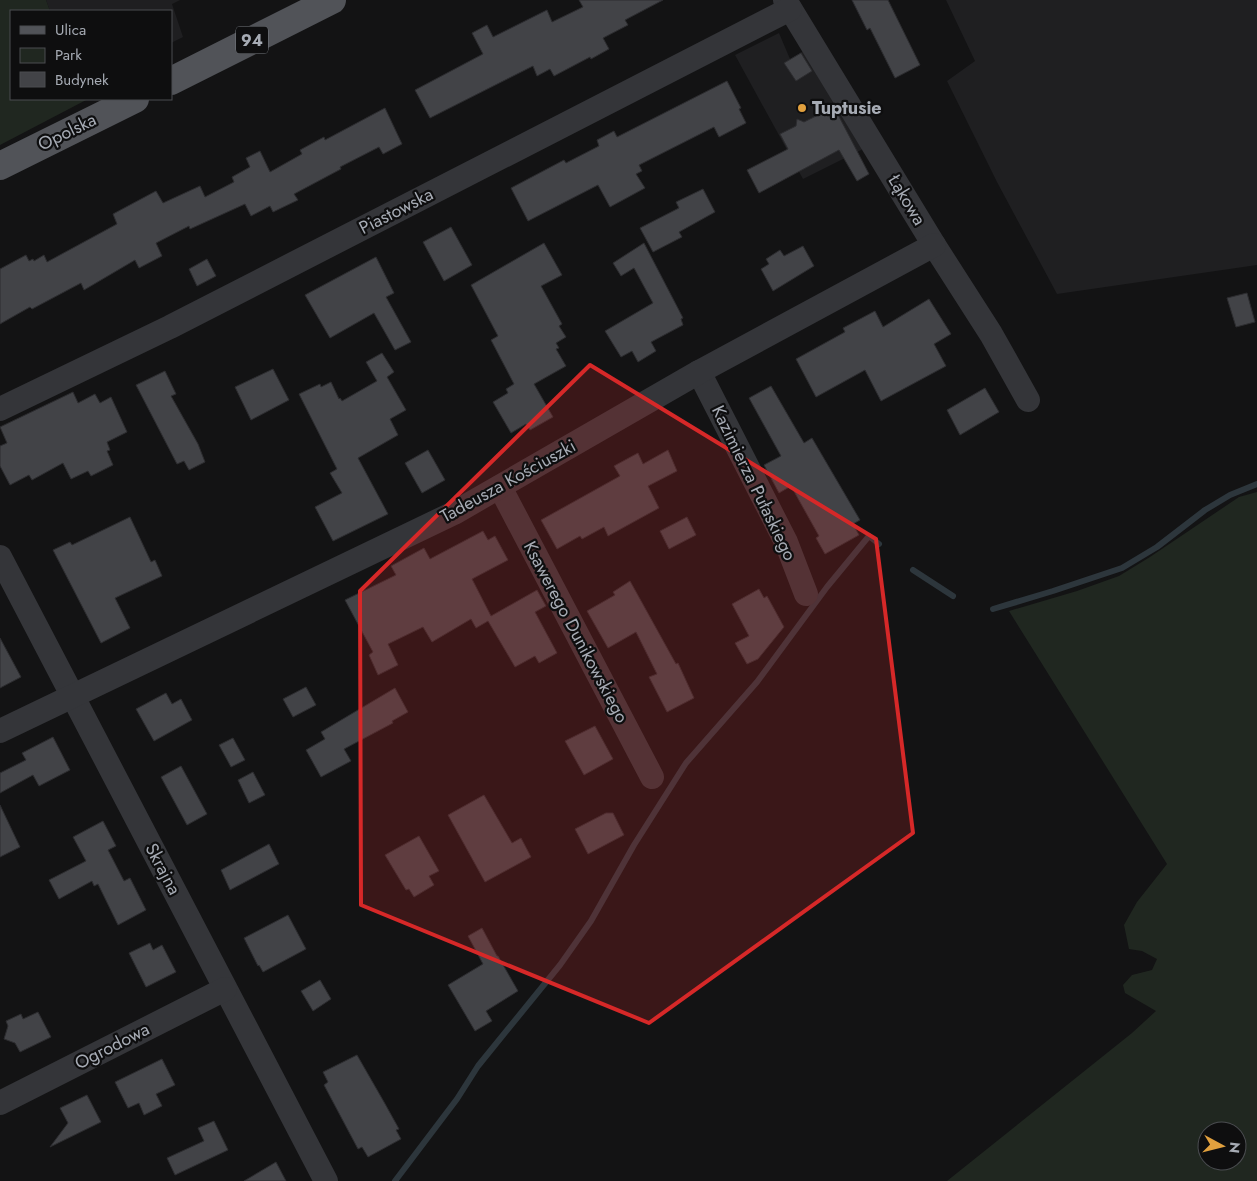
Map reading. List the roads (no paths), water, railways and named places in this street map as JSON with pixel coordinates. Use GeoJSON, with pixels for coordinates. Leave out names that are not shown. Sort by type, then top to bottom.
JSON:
{"type":"FeatureCollection","features":[{"type":"Feature","properties":{"kind":"main road","name":"94"},"geometry":{"type":"LineString","coordinates":[[172,80],[332,0]]}},
{"type":"Feature","properties":{"kind":"main road","name":"Opolska"},"geometry":{"type":"LineString","coordinates":[[0,166],[133,100]]}},
{"type":"Feature","properties":{"kind":"street","name":"Łąkowa"},"geometry":{"type":"LineString","coordinates":[[788,4],[934,245],[991,334],[1028,400]]}},
{"type":"Feature","properties":{"kind":"street","name":"Piastowska"},"geometry":{"type":"LineString","coordinates":[[0,409],[170,327],[788,4]]}},
{"type":"Feature","properties":{"kind":"street","name":"Tadeusza Kościuszki"},"geometry":{"type":"LineString","coordinates":[[0,731],[454,513],[699,372],[934,245]]}},
{"type":"Feature","properties":{"kind":"street","name":"Kazimierza Pułaskiego"},"geometry":{"type":"LineString","coordinates":[[699,372],[786,542],[806,594]]}},
{"type":"Feature","properties":{"kind":"street","name":"Ksawerego Dunikowskiego"},"geometry":{"type":"LineString","coordinates":[[500,487],[652,777]]}},
{"type":"Feature","properties":{"kind":"street","name":"Skrajna"},"geometry":{"type":"LineString","coordinates":[[0,557],[326,1181]]}},
{"type":"Feature","properties":{"kind":"street","name":"Ogrodowa"},"geometry":{"type":"LineString","coordinates":[[0,1103],[225,989]]}},
{"type":"Feature","properties":{"kind":"waterway"},"geometry":{"type":"LineString","coordinates":[[993,609],[1122,568],[1157,547],[1205,510],[1230,495],[1257,484]]}},
{"type":"Feature","properties":{"kind":"waterway"},"geometry":{"type":"LineString","coordinates":[[395,1181],[457,1099],[478,1066],[560,965],[591,921],[634,845],[686,763],[757,682],[827,587],[869,536],[879,544]]}},
{"type":"Feature","properties":{"kind":"waterway"},"geometry":{"type":"LineString","coordinates":[[913,570],[953,596]]}},
{"type":"Feature","properties":{"kind":"place","name":"Tuptusie"},"geometry":{"type":"Point","coordinates":[802,108]}}]}
